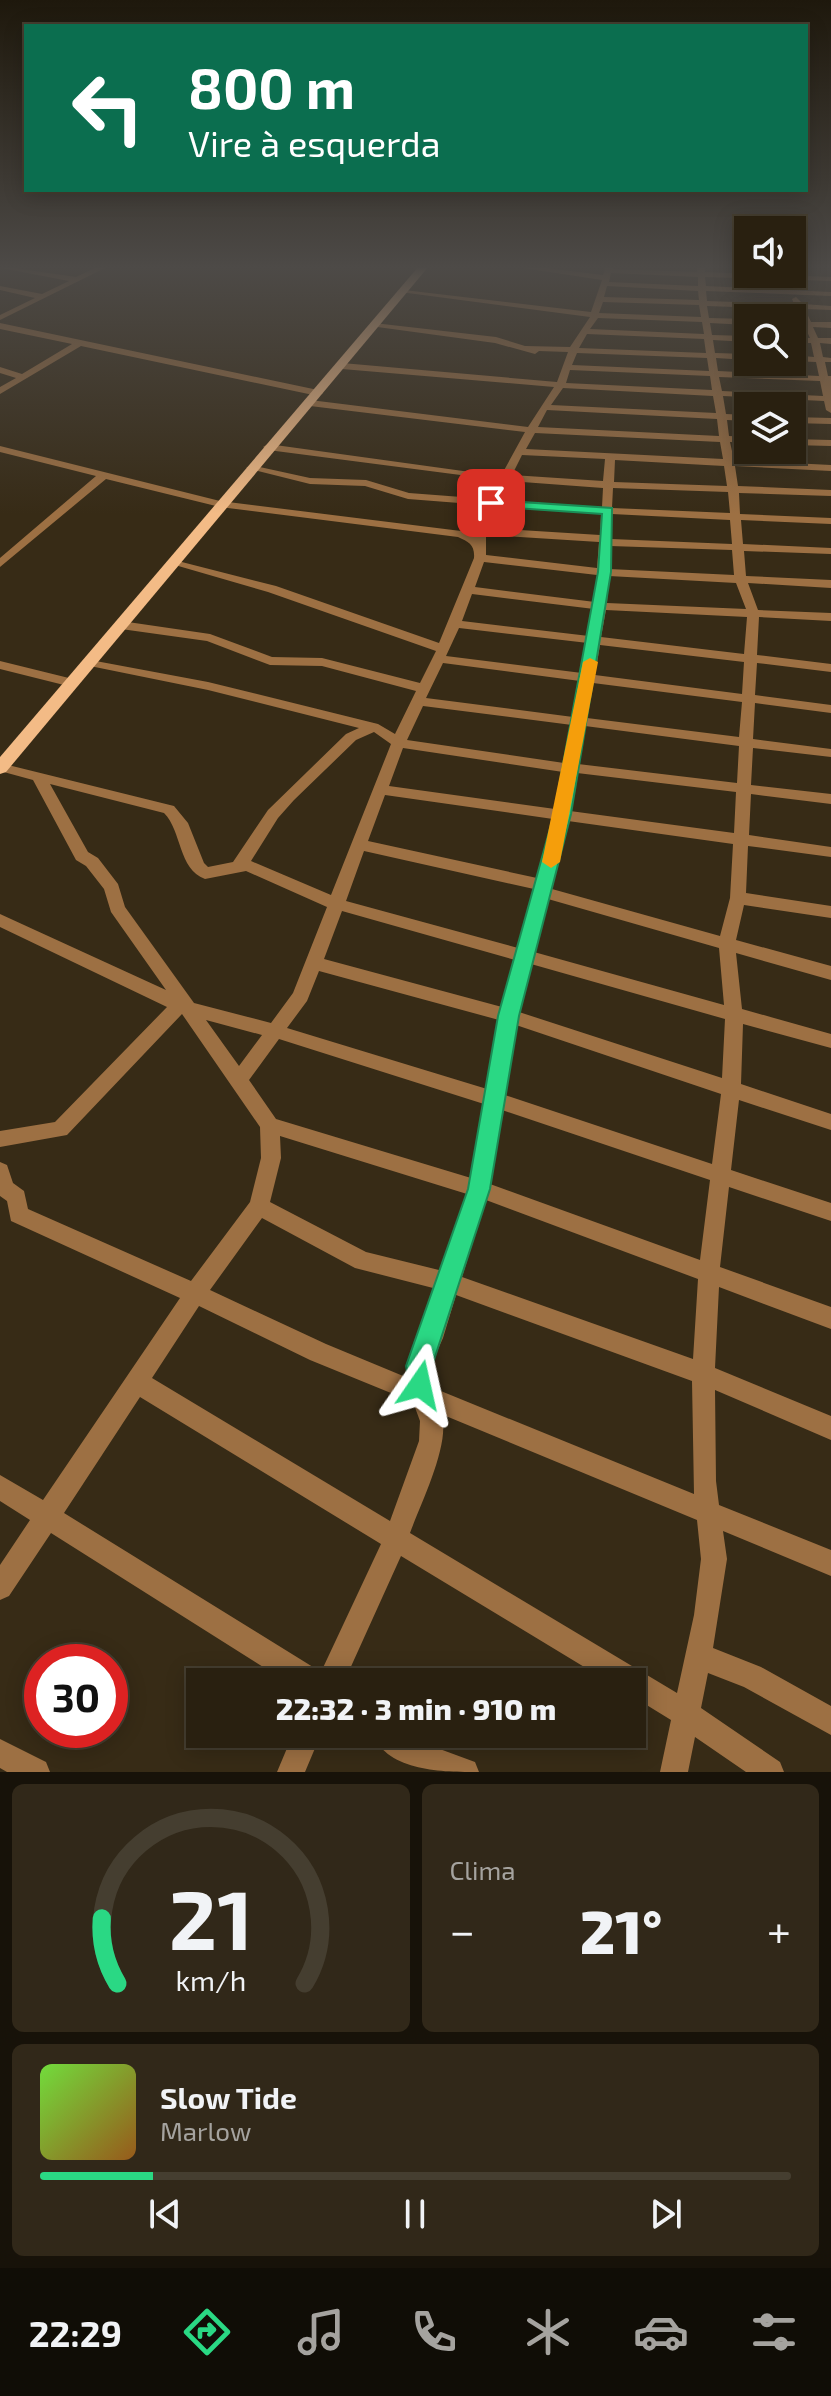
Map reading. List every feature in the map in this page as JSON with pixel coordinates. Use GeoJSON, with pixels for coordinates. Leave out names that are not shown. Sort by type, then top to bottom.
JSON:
{"type":"FeatureCollection","features":[{"type":"Feature","properties":{"kind":"main road"},"geometry":{"type":"LineString","coordinates":[[1,767],[268,447],[356,349]]}},
{"type":"Feature","properties":{"kind":"street"},"geometry":{"type":"LineString","coordinates":[[0,391],[70,349]]}},
{"type":"Feature","properties":{"kind":"street"},"geometry":{"type":"LineString","coordinates":[[103,349],[314,398],[532,430],[734,439]]}},
{"type":"Feature","properties":{"kind":"street"},"geometry":{"type":"LineString","coordinates":[[528,349],[568,364],[827,378]]}},
{"type":"Feature","properties":{"kind":"street"},"geometry":{"type":"LineString","coordinates":[[240,1078],[278,1032],[301,996],[398,743],[455,624],[481,555],[481,531],[491,503],[544,407],[560,385],[575,349]]}},
{"type":"Feature","properties":{"kind":"street"},"geometry":{"type":"LineString","coordinates":[[674,1772],[714,1559],[704,1481],[703,1374],[709,1271],[731,1090],[734,1014],[727,943],[738,898],[742,788],[751,699],[753,613],[740,577],[730,462],[711,349]]}},
{"type":"Feature","properties":{"kind":"street"},"geometry":{"type":"LineString","coordinates":[[806,359],[826,360],[831,410]]}},
{"type":"Feature","properties":{"kind":"street"},"geometry":{"type":"LineString","coordinates":[[342,366],[560,385],[828,398]]}},
{"type":"Feature","properties":{"kind":"street"},"geometry":{"type":"LineString","coordinates":[[0,370],[20,376]]}},
{"type":"Feature","properties":{"kind":"street"},"geometry":{"type":"LineString","coordinates":[[544,407],[734,418]]}},
{"type":"Feature","properties":{"kind":"street"},"geometry":{"type":"LineString","coordinates":[[806,420],[831,421]]}},
{"type":"Feature","properties":{"kind":"street"},"geometry":{"type":"LineString","coordinates":[[806,442],[831,443]]}},
{"type":"Feature","properties":{"kind":"street"},"geometry":{"type":"LineString","coordinates":[[268,447],[611,485],[831,493]]}},
{"type":"Feature","properties":{"kind":"street"},"geometry":{"type":"LineString","coordinates":[[0,449],[220,504],[461,534],[475,541],[481,555]]}},
{"type":"Feature","properties":{"kind":"street"},"geometry":{"type":"LineString","coordinates":[[519,452],[831,468]]}},
{"type":"Feature","properties":{"kind":"street"},"geometry":{"type":"LineString","coordinates":[[336,1668],[395,1541],[431,1441],[432,1421],[420,1392],[419,1366],[441,1309],[447,1282],[479,1189],[509,1016],[545,889],[562,814],[601,606],[611,485],[610,458]]}},
{"type":"Feature","properties":{"kind":"street"},"geometry":{"type":"LineString","coordinates":[[251,468],[310,481],[366,483],[408,496],[608,511],[831,521]]}},
{"type":"Feature","properties":{"kind":"street"},"geometry":{"type":"LineString","coordinates":[[0,564],[104,475]]}},
{"type":"Feature","properties":{"kind":"street"},"geometry":{"type":"LineString","coordinates":[[481,531],[831,551]]}},
{"type":"Feature","properties":{"kind":"street"},"geometry":{"type":"LineString","coordinates":[[481,555],[605,572],[831,584]]}},
{"type":"Feature","properties":{"kind":"street"},"geometry":{"type":"LineString","coordinates":[[174,563],[272,589],[440,654],[587,680],[831,709]]}},
{"type":"Feature","properties":{"kind":"street"},"geometry":{"type":"LineString","coordinates":[[468,590],[601,606],[831,617]]}},
{"type":"Feature","properties":{"kind":"street"},"geometry":{"type":"LineString","coordinates":[[455,624],[831,668]]}},
{"type":"Feature","properties":{"kind":"street"},"geometry":{"type":"LineString","coordinates":[[121,625],[210,638],[270,661],[322,662],[419,694],[581,722],[831,753]]}},
{"type":"Feature","properties":{"kind":"street"},"geometry":{"type":"LineString","coordinates":[[90,662],[208,686],[373,727],[387,732],[398,743],[570,768],[831,799]]}},
{"type":"Feature","properties":{"kind":"street"},"geometry":{"type":"LineString","coordinates":[[0,665],[72,683]]}},
{"type":"Feature","properties":{"kind":"street"},"geometry":{"type":"LineString","coordinates":[[239,866],[289,797],[346,741],[373,727]]}},
{"type":"Feature","properties":{"kind":"street"},"geometry":{"type":"LineString","coordinates":[[1,767],[169,809],[177,815],[199,868],[212,874],[247,865],[336,904],[831,1041]]}},
{"type":"Feature","properties":{"kind":"street"},"geometry":{"type":"LineString","coordinates":[[0,1587],[194,1295],[259,1206],[271,1158],[270,1125],[240,1078],[184,1007],[146,944],[117,908],[104,876],[82,856],[38,775]]}},
{"type":"Feature","properties":{"kind":"street"},"geometry":{"type":"LineString","coordinates":[[382,790],[831,852]]}},
{"type":"Feature","properties":{"kind":"street"},"geometry":{"type":"LineString","coordinates":[[360,845],[545,889],[831,973]]}},
{"type":"Feature","properties":{"kind":"street"},"geometry":{"type":"LineString","coordinates":[[738,898],[831,912]]}},
{"type":"Feature","properties":{"kind":"street"},"geometry":{"type":"LineString","coordinates":[[0,920],[184,1007],[278,1032],[493,1099],[831,1212]]}},
{"type":"Feature","properties":{"kind":"street"},"geometry":{"type":"LineString","coordinates":[[315,963],[509,1016],[831,1122]]}},
{"type":"Feature","properties":{"kind":"street"},"geometry":{"type":"LineString","coordinates":[[0,1139],[51,1133],[60,1129],[184,1007]]}},
{"type":"Feature","properties":{"kind":"street"},"geometry":{"type":"LineString","coordinates":[[270,1125],[479,1189],[831,1318]]}},
{"type":"Feature","properties":{"kind":"street"},"geometry":{"type":"LineString","coordinates":[[0,1171],[5,1188],[17,1197],[18,1214],[318,1352],[831,1563]]}},
{"type":"Feature","properties":{"kind":"street"},"geometry":{"type":"LineString","coordinates":[[259,1206],[362,1261],[447,1282],[703,1374],[831,1428]]}},
{"type":"Feature","properties":{"kind":"street"},"geometry":{"type":"LineString","coordinates":[[138,1383],[395,1541],[685,1713],[770,1772]]}},
{"type":"Feature","properties":{"kind":"street"},"geometry":{"type":"LineString","coordinates":[[0,1487],[290,1668]]}},
{"type":"Feature","properties":{"kind":"street"},"geometry":{"type":"LineString","coordinates":[[698,1656],[752,1676],[831,1721]]}},
{"type":"Feature","properties":{"kind":"street"},"geometry":{"type":"LineString","coordinates":[[291,1772],[301,1748]]}},
{"type":"Feature","properties":{"kind":"street"},"geometry":{"type":"LineString","coordinates":[[405,1748],[465,1772]]}},
{"type":"Feature","properties":{"kind":"slow traffic"},"geometry":{"type":"LineString","coordinates":[[551,862],[581,722],[590,662]]}},
{"type":"Feature","properties":{"kind":"route"},"geometry":{"type":"LineString","coordinates":[[420,1385],[419,1366],[432,1338],[447,1282],[479,1189],[509,1016],[544,892],[581,722],[605,572],[608,511],[491,503]]}}]}
